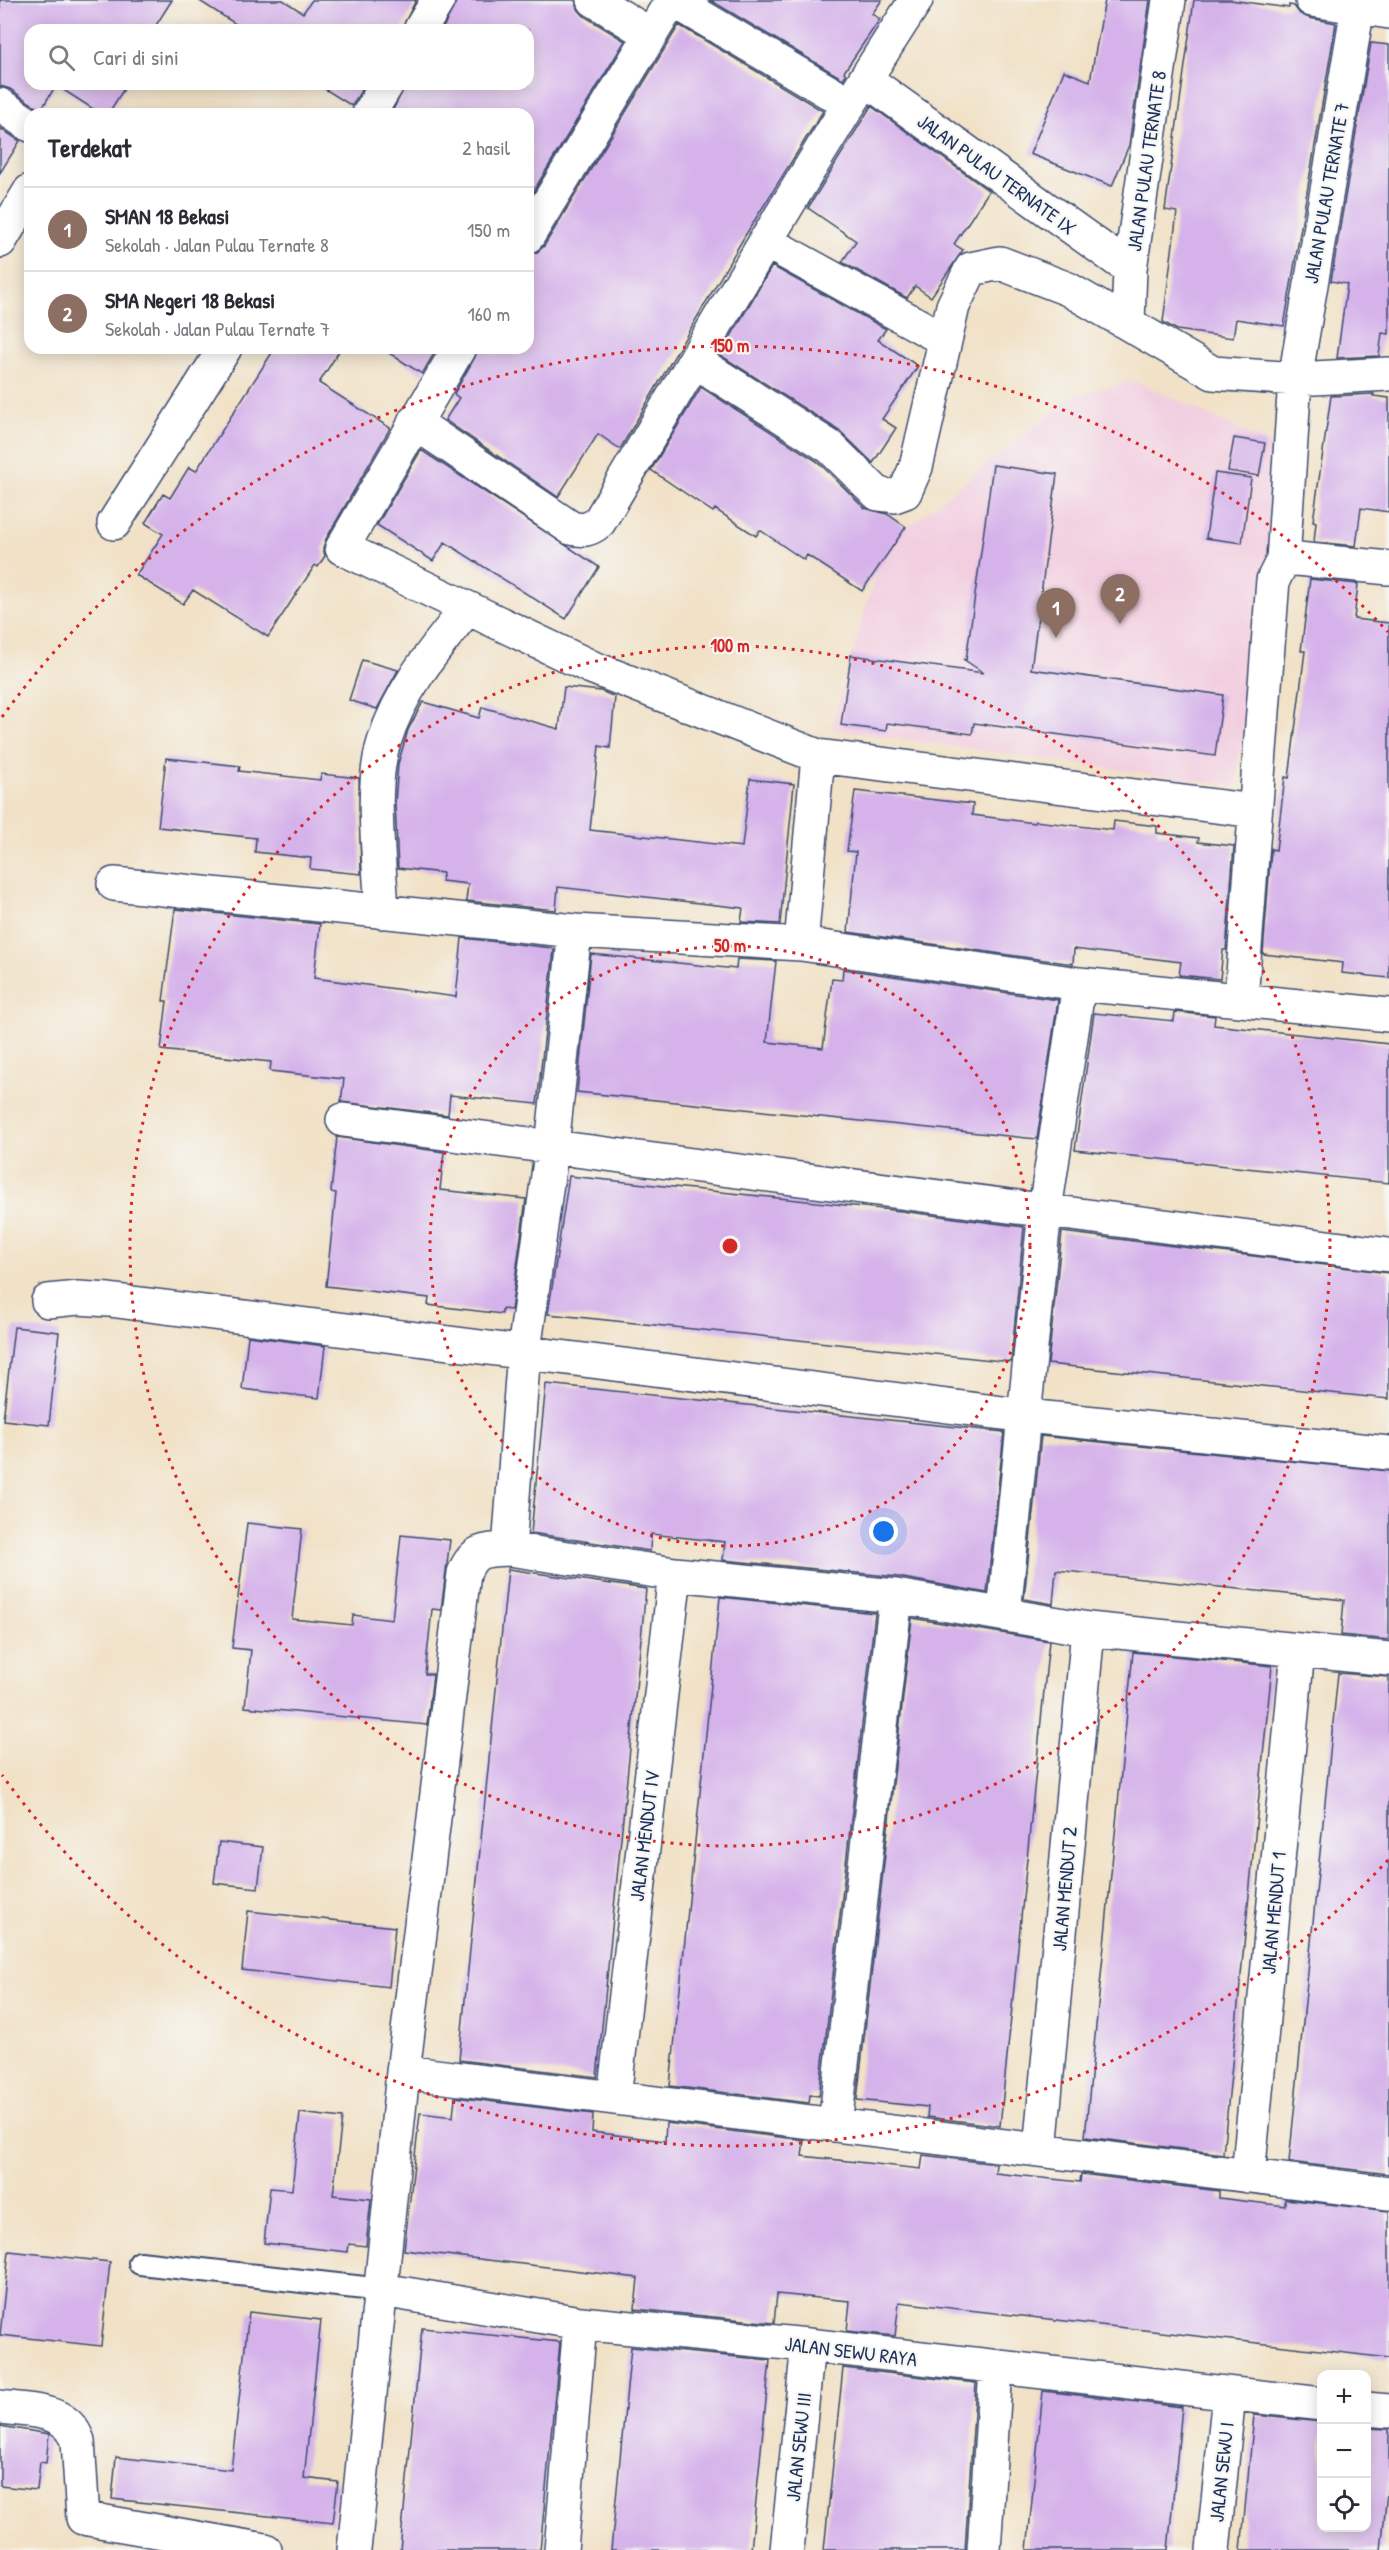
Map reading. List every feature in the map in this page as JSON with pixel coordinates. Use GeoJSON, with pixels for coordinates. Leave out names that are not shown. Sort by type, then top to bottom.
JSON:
{"type":"FeatureCollection","features":[{"type":"Feature","properties":{"kind":"street"},"geometry":{"type":"LineString","coordinates":[[424,24],[438,0]]}},
{"type":"Feature","properties":{"kind":"street"},"geometry":{"type":"LineString","coordinates":[[594,0],[651,35]]}},
{"type":"Feature","properties":{"kind":"street"},"geometry":{"type":"LineString","coordinates":[[534,226],[673,0]]}},
{"type":"Feature","properties":{"kind":"street","name":"JALAN PULAU TERNATE IX"},"geometry":{"type":"LineString","coordinates":[[673,0],[857,91],[1130,269]]}},
{"type":"Feature","properties":{"kind":"street"},"geometry":{"type":"LineString","coordinates":[[414,422],[571,528],[581,531],[591,529],[599,522],[765,241],[916,0]]}},
{"type":"Feature","properties":{"kind":"street","name":"JALAN PULAU TERNATE 8"},"geometry":{"type":"LineString","coordinates":[[1128,322],[1130,269],[1169,0]]}},
{"type":"Feature","properties":{"kind":"street"},"geometry":{"type":"LineString","coordinates":[[1312,0],[1373,10]]}},
{"type":"Feature","properties":{"kind":"street","name":"JALAN PULAU TERNATE 7"},"geometry":{"type":"LineString","coordinates":[[1241,1000],[1273,580],[1283,560],[1295,379],[1373,10]]}},
{"type":"Feature","properties":{"kind":"street"},"geometry":{"type":"LineString","coordinates":[[373,108],[383,90]]}},
{"type":"Feature","properties":{"kind":"street"},"geometry":{"type":"LineString","coordinates":[[0,105],[24,120]]}},
{"type":"Feature","properties":{"kind":"street"},"geometry":{"type":"LineString","coordinates":[[0,241],[24,201]]}},
{"type":"Feature","properties":{"kind":"street"},"geometry":{"type":"LineString","coordinates":[[765,241],[945,340]]}},
{"type":"Feature","properties":{"kind":"street"},"geometry":{"type":"LineString","coordinates":[[695,361],[830,447],[879,494],[894,496],[905,492],[916,467],[953,306],[971,269],[1000,263],[1068,289],[1213,373],[1295,379],[1389,374]]}},
{"type":"Feature","properties":{"kind":"street"},"geometry":{"type":"LineString","coordinates":[[114,523],[221,354]]}},
{"type":"Feature","properties":{"kind":"street"},"geometry":{"type":"LineString","coordinates":[[455,354],[342,548],[466,610],[591,667],[818,756],[1255,812]]}},
{"type":"Feature","properties":{"kind":"street"},"geometry":{"type":"LineString","coordinates":[[1283,560],[1297,559],[1389,568]]}},
{"type":"Feature","properties":{"kind":"street"},"geometry":{"type":"LineString","coordinates":[[382,912],[377,787],[384,743],[410,684],[466,610]]}},
{"type":"Feature","properties":{"kind":"street"},"geometry":{"type":"LineString","coordinates":[[801,944],[818,756]]}},
{"type":"Feature","properties":{"kind":"street"},"geometry":{"type":"LineString","coordinates":[[114,884],[575,931],[801,944],[1079,984],[1389,1016]]}},
{"type":"Feature","properties":{"kind":"street"},"geometry":{"type":"LineString","coordinates":[[509,1549],[524,1351],[552,1146],[575,931]]}},
{"type":"Feature","properties":{"kind":"street"},"geometry":{"type":"LineString","coordinates":[[1004,1613],[1046,1210],[1079,984]]}},
{"type":"Feature","properties":{"kind":"street"},"geometry":{"type":"LineString","coordinates":[[343,1120],[1389,1255]]}},
{"type":"Feature","properties":{"kind":"street"},"geometry":{"type":"LineString","coordinates":[[48,1301],[78,1298],[109,1300],[371,1335],[524,1351],[1026,1416],[1389,1454]]}},
{"type":"Feature","properties":{"kind":"street"},"geometry":{"type":"LineString","coordinates":[[354,2550],[403,2072],[464,1573],[470,1559],[483,1550],[509,1549],[675,1575],[896,1596],[1088,1629],[1389,1659]]}},
{"type":"Feature","properties":{"kind":"street","name":"JALAN MENDUT IV"},"geometry":{"type":"LineString","coordinates":[[614,2098],[675,1575]]}},
{"type":"Feature","properties":{"kind":"street"},"geometry":{"type":"LineString","coordinates":[[835,2125],[896,1596]]}},
{"type":"Feature","properties":{"kind":"street","name":"JALAN MENDUT 2"},"geometry":{"type":"LineString","coordinates":[[1040,2150],[1088,1629]]}},
{"type":"Feature","properties":{"kind":"street","name":"JALAN MENDUT 1"},"geometry":{"type":"LineString","coordinates":[[1248,2176],[1298,1650]]}},
{"type":"Feature","properties":{"kind":"street"},"geometry":{"type":"LineString","coordinates":[[403,2072],[1389,2193]]}},
{"type":"Feature","properties":{"kind":"street","name":"JALAN SEWU RAYA"},"geometry":{"type":"LineString","coordinates":[[382,2290],[580,2323],[808,2345],[996,2369],[1317,2403]]}},
{"type":"Feature","properties":{"kind":"street"},"geometry":{"type":"LineString","coordinates":[[561,2550],[580,2323]]}},
{"type":"Feature","properties":{"kind":"street","name":"JALAN SEWU III"},"geometry":{"type":"LineString","coordinates":[[787,2550],[808,2345]]}},
{"type":"Feature","properties":{"kind":"street"},"geometry":{"type":"LineString","coordinates":[[984,2550],[996,2369]]}},
{"type":"Feature","properties":{"kind":"street","name":"JALAN SEWU I"},"geometry":{"type":"LineString","coordinates":[[1213,2550],[1229,2394]]}},
{"type":"Feature","properties":{"kind":"street"},"geometry":{"type":"LineString","coordinates":[[0,2407],[58,2416],[74,2429],[78,2441],[83,2518],[265,2550]]}},
{"type":"Feature","properties":{"kind":"street"},"geometry":{"type":"LineString","coordinates":[[1371,2409],[1389,2411]]}},
{"type":"Feature","properties":{"kind":"lane"},"geometry":{"type":"LineString","coordinates":[[140,2263],[382,2290]]}},
{"type":"Feature","properties":{"kind":"shaded area"},"geometry":{"type":"Polygon","coordinates":[[[1136,381],[1284,450],[1235,786],[831,729],[883,547],[1072,396],[1136,381]]]}},
{"type":"Feature","properties":{"kind":"building"},"geometry":{"type":"Polygon","coordinates":[[[0,0],[172,0],[157,24],[24,24],[24,90],[53,90],[42,108],[38,108],[10,89],[0,86],[0,0]]]}},
{"type":"Feature","properties":{"kind":"building"},"geometry":{"type":"Polygon","coordinates":[[[198,0],[283,0],[303,13],[312,0],[416,0],[404,24],[236,24],[198,0]]]}},
{"type":"Feature","properties":{"kind":"building"},"geometry":{"type":"Polygon","coordinates":[[[457,0],[575,0],[577,8],[584,16],[625,41],[534,190],[534,108],[394,108],[403,90],[534,90],[534,24],[445,24],[457,0]]]}},
{"type":"Feature","properties":{"kind":"building"},"geometry":{"type":"Polygon","coordinates":[[[710,0],[882,0],[872,14],[880,19],[844,72],[846,74],[843,79],[710,0]]]}},
{"type":"Feature","properties":{"kind":"building"},"geometry":{"type":"Polygon","coordinates":[[[1105,0],[1150,0],[1129,145],[1112,186],[1030,154],[1064,71],[1090,81],[1105,0]]]}},
{"type":"Feature","properties":{"kind":"building"},"geometry":{"type":"Polygon","coordinates":[[[1194,0],[1230,0],[1289,8],[1289,5],[1294,6],[1300,14],[1309,18],[1336,23],[1284,326],[1236,319],[1233,338],[1177,330],[1163,322],[1177,212],[1165,210],[1194,0]]]}},
{"type":"Feature","properties":{"kind":"building"},"geometry":{"type":"Polygon","coordinates":[[[679,25],[823,111],[743,239],[620,449],[598,434],[558,497],[445,420],[459,398],[454,394],[476,354],[534,354],[534,253],[544,246],[679,25]]]}},
{"type":"Feature","properties":{"kind":"building"},"geometry":{"type":"Polygon","coordinates":[[[1371,43],[1389,45],[1389,334],[1382,333],[1379,356],[1337,358],[1347,284],[1331,281],[1371,43]]]}},
{"type":"Feature","properties":{"kind":"building"},"geometry":{"type":"Polygon","coordinates":[[[64,90],[123,90],[112,108],[92,108],[64,90]]]}},
{"type":"Feature","properties":{"kind":"building"},"geometry":{"type":"Polygon","coordinates":[[[327,90],[361,90],[352,106],[327,90]]]}},
{"type":"Feature","properties":{"kind":"building"},"geometry":{"type":"Polygon","coordinates":[[[871,106],[989,191],[954,244],[963,250],[931,297],[915,286],[907,298],[842,262],[856,241],[808,208],[871,106]]]}},
{"type":"Feature","properties":{"kind":"building"},"geometry":{"type":"Polygon","coordinates":[[[0,128],[20,141],[0,173],[0,128]]]}},
{"type":"Feature","properties":{"kind":"building"},"geometry":{"type":"Polygon","coordinates":[[[772,266],[886,329],[878,340],[918,366],[882,419],[896,428],[873,463],[840,431],[720,355],[772,266]]]}},
{"type":"Feature","properties":{"kind":"building"},"geometry":{"type":"Polygon","coordinates":[[[271,354],[337,354],[319,383],[390,428],[326,539],[323,548],[325,556],[318,567],[315,565],[268,637],[193,590],[183,604],[136,575],[163,534],[145,523],[163,494],[170,498],[189,467],[196,471],[271,354]]]}},
{"type":"Feature","properties":{"kind":"building"},"geometry":{"type":"Polygon","coordinates":[[[390,354],[434,354],[422,374],[390,354]]]}},
{"type":"Feature","properties":{"kind":"building"},"geometry":{"type":"Polygon","coordinates":[[[701,387],[818,462],[865,508],[887,514],[906,527],[862,591],[807,555],[804,560],[760,530],[756,536],[715,509],[713,512],[651,470],[701,387]]]}},
{"type":"Feature","properties":{"kind":"building"},"geometry":{"type":"Polygon","coordinates":[[[1374,394],[1373,396],[1389,398],[1389,512],[1361,508],[1356,546],[1314,542],[1316,522],[1313,521],[1331,396],[1374,394]]]}},
{"type":"Feature","properties":{"kind":"building"},"geometry":{"type":"Polygon","coordinates":[[[1234,438],[1265,443],[1259,476],[1228,471],[1234,438]]]}},
{"type":"Feature","properties":{"kind":"building"},"geometry":{"type":"Polygon","coordinates":[[[421,450],[599,567],[566,619],[445,542],[433,561],[377,525],[421,450]]]}},
{"type":"Feature","properties":{"kind":"building"},"geometry":{"type":"Polygon","coordinates":[[[993,465],[1057,474],[1031,669],[1223,695],[1215,756],[974,723],[972,734],[887,723],[886,731],[841,725],[851,655],[984,673],[963,659],[966,660],[993,465]]]}},
{"type":"Feature","properties":{"kind":"building"},"geometry":{"type":"Polygon","coordinates":[[[1215,473],[1251,478],[1242,543],[1206,538],[1215,473]]]}},
{"type":"Feature","properties":{"kind":"building"},"geometry":{"type":"Polygon","coordinates":[[[1310,579],[1358,584],[1354,619],[1389,623],[1389,978],[1342,973],[1343,963],[1263,954],[1271,849],[1276,850],[1285,777],[1289,778],[1305,651],[1301,651],[1310,579]]]}},
{"type":"Feature","properties":{"kind":"building"},"geometry":{"type":"Polygon","coordinates":[[[362,660],[398,670],[377,709],[349,700],[362,660]]]}},
{"type":"Feature","properties":{"kind":"building"},"geometry":{"type":"Polygon","coordinates":[[[564,687],[601,691],[615,697],[610,748],[599,746],[590,830],[742,847],[750,779],[794,784],[780,924],[741,922],[743,908],[558,887],[556,910],[466,901],[468,884],[442,881],[443,873],[398,868],[395,803],[398,764],[408,730],[423,702],[479,718],[482,707],[559,729],[564,687]]]}},
{"type":"Feature","properties":{"kind":"building"},"geometry":{"type":"Polygon","coordinates":[[[166,758],[240,766],[239,771],[320,780],[321,774],[359,778],[361,874],[310,869],[311,858],[255,852],[256,838],[158,827],[166,758]]]}},
{"type":"Feature","properties":{"kind":"building"},"geometry":{"type":"Polygon","coordinates":[[[855,791],[973,804],[972,815],[1035,823],[1035,821],[1113,830],[1114,821],[1157,826],[1157,833],[1199,838],[1198,842],[1234,846],[1226,950],[1223,950],[1220,979],[1179,975],[1181,962],[1074,949],[1073,964],[848,932],[856,852],[847,851],[855,791]]]}},
{"type":"Feature","properties":{"kind":"building"},"geometry":{"type":"Polygon","coordinates":[[[175,909],[320,924],[314,978],[456,997],[462,938],[552,948],[554,950],[537,1104],[450,1095],[448,1115],[341,1102],[344,1079],[270,1071],[271,1062],[161,1050],[167,1001],[163,1001],[175,909]]]}},
{"type":"Feature","properties":{"kind":"building"},"geometry":{"type":"Polygon","coordinates":[[[591,954],[736,969],[737,959],[776,961],[767,1042],[823,1048],[832,979],[842,980],[843,969],[1058,1000],[1037,1139],[577,1092],[591,954]]]}},
{"type":"Feature","properties":{"kind":"building"},"geometry":{"type":"Polygon","coordinates":[[[1175,1012],[1215,1016],[1214,1025],[1389,1044],[1389,1183],[1075,1150],[1094,1013],[1174,1021],[1175,1012]]]}},
{"type":"Feature","properties":{"kind":"building"},"geometry":{"type":"Polygon","coordinates":[[[337,1137],[444,1152],[440,1190],[526,1199],[511,1310],[502,1309],[502,1314],[428,1305],[429,1298],[326,1286],[336,1193],[331,1192],[337,1137]]]}},
{"type":"Feature","properties":{"kind":"building"},"geometry":{"type":"Polygon","coordinates":[[[569,1176],[901,1211],[1024,1227],[1011,1362],[548,1314],[569,1176]]]}},
{"type":"Feature","properties":{"kind":"building"},"geometry":{"type":"Polygon","coordinates":[[[1062,1232],[1389,1273],[1389,1399],[1048,1364],[1062,1232]]]}},
{"type":"Feature","properties":{"kind":"building"},"geometry":{"type":"Polygon","coordinates":[[[14,1327],[59,1332],[49,1425],[3,1420],[14,1327]]]}},
{"type":"Feature","properties":{"kind":"building"},"geometry":{"type":"Polygon","coordinates":[[[248,1336],[325,1346],[319,1398],[242,1389],[248,1336]]]}},
{"type":"Feature","properties":{"kind":"building"},"geometry":{"type":"Polygon","coordinates":[[[546,1384],[1004,1432],[987,1593],[898,1577],[723,1560],[725,1542],[651,1534],[650,1551],[531,1533],[546,1384]]]}},
{"type":"Feature","properties":{"kind":"building"},"geometry":{"type":"Polygon","coordinates":[[[1041,1436],[1389,1471],[1389,1640],[1341,1635],[1344,1600],[1056,1570],[1053,1604],[1024,1599],[1041,1436]]]}},
{"type":"Feature","properties":{"kind":"building"},"geometry":{"type":"Polygon","coordinates":[[[247,1523],[302,1529],[292,1619],[352,1625],[353,1615],[392,1620],[401,1535],[450,1540],[441,1610],[432,1609],[425,1674],[433,1674],[427,1725],[245,1707],[251,1650],[232,1648],[247,1523]]]}},
{"type":"Feature","properties":{"kind":"building"},"geometry":{"type":"Polygon","coordinates":[[[508,1569],[646,1589],[597,2077],[459,2060],[508,1569]]]}},
{"type":"Feature","properties":{"kind":"building"},"geometry":{"type":"Polygon","coordinates":[[[720,1597],[875,1613],[819,2096],[810,2095],[809,2103],[670,2086],[720,1597]]]}},
{"type":"Feature","properties":{"kind":"building"},"geometry":{"type":"Polygon","coordinates":[[[912,1618],[1049,1641],[1000,2126],[927,2117],[928,2107],[857,2100],[912,1618]]]}},
{"type":"Feature","properties":{"kind":"building"},"geometry":{"type":"Polygon","coordinates":[[[1133,1652],[1272,1666],[1223,2154],[1085,2137],[1133,1652]]]}},
{"type":"Feature","properties":{"kind":"building"},"geometry":{"type":"Polygon","coordinates":[[[1338,1673],[1389,1677],[1389,2174],[1289,2162],[1338,1673]]]}},
{"type":"Feature","properties":{"kind":"building"},"geometry":{"type":"Polygon","coordinates":[[[219,1842],[263,1847],[258,1888],[214,1883],[219,1842]]]}},
{"type":"Feature","properties":{"kind":"building"},"geometry":{"type":"Polygon","coordinates":[[[248,1911],[395,1927],[389,1987],[242,1970],[248,1911]]]}},
{"type":"Feature","properties":{"kind":"building"},"geometry":{"type":"Polygon","coordinates":[[[455,2097],[593,2114],[592,2132],[665,2141],[666,2123],[804,2140],[802,2156],[921,2169],[923,2155],[996,2164],[995,2173],[1080,2182],[1081,2174],[1219,2191],[1219,2198],[1285,2206],[1285,2199],[1389,2211],[1389,2358],[899,2302],[895,2336],[847,2331],[850,2301],[777,2294],[774,2323],[635,2309],[638,2278],[404,2250],[420,2113],[453,2117],[455,2097]]]}},
{"type":"Feature","properties":{"kind":"building"},"geometry":{"type":"Polygon","coordinates":[[[300,2113],[342,2118],[333,2195],[371,2199],[366,2246],[349,2244],[348,2252],[264,2243],[270,2188],[292,2190],[300,2113]]]}},
{"type":"Feature","properties":{"kind":"building"},"geometry":{"type":"Polygon","coordinates":[[[9,2251],[110,2262],[101,2346],[0,2335],[9,2251]]]}},
{"type":"Feature","properties":{"kind":"building"},"geometry":{"type":"Polygon","coordinates":[[[249,2312],[321,2320],[304,2478],[338,2482],[333,2523],[112,2499],[116,2457],[231,2470],[249,2312]]]}},
{"type":"Feature","properties":{"kind":"building"},"geometry":{"type":"Polygon","coordinates":[[[422,2328],[560,2342],[540,2550],[400,2550],[422,2328]]]}},
{"type":"Feature","properties":{"kind":"building"},"geometry":{"type":"Polygon","coordinates":[[[631,2347],[770,2360],[751,2550],[611,2550],[631,2347]]]}},
{"type":"Feature","properties":{"kind":"building"},"geometry":{"type":"Polygon","coordinates":[[[843,2368],[976,2383],[965,2550],[824,2550],[843,2368]]]}},
{"type":"Feature","properties":{"kind":"building"},"geometry":{"type":"Polygon","coordinates":[[[1043,2391],[1182,2407],[1168,2550],[1027,2550],[1043,2391]]]}},
{"type":"Feature","properties":{"kind":"building"},"geometry":{"type":"Polygon","coordinates":[[[1254,2415],[1317,2421],[1317,2532],[1371,2532],[1371,2428],[1389,2429],[1389,2473],[1381,2550],[1241,2550],[1254,2415]]]}},
{"type":"Feature","properties":{"kind":"building"},"geometry":{"type":"Polygon","coordinates":[[[0,2426],[49,2434],[46,2463],[40,2462],[37,2490],[0,2486],[0,2426]]]}},
{"type":"Feature","properties":{"kind":"place","name":"SMA Negeri 18 Bekasi"},"geometry":{"type":"Point","coordinates":[1120,624]}},
{"type":"Feature","properties":{"kind":"place","name":"SMAN 18 Bekasi"},"geometry":{"type":"Point","coordinates":[1056,638]}}]}
